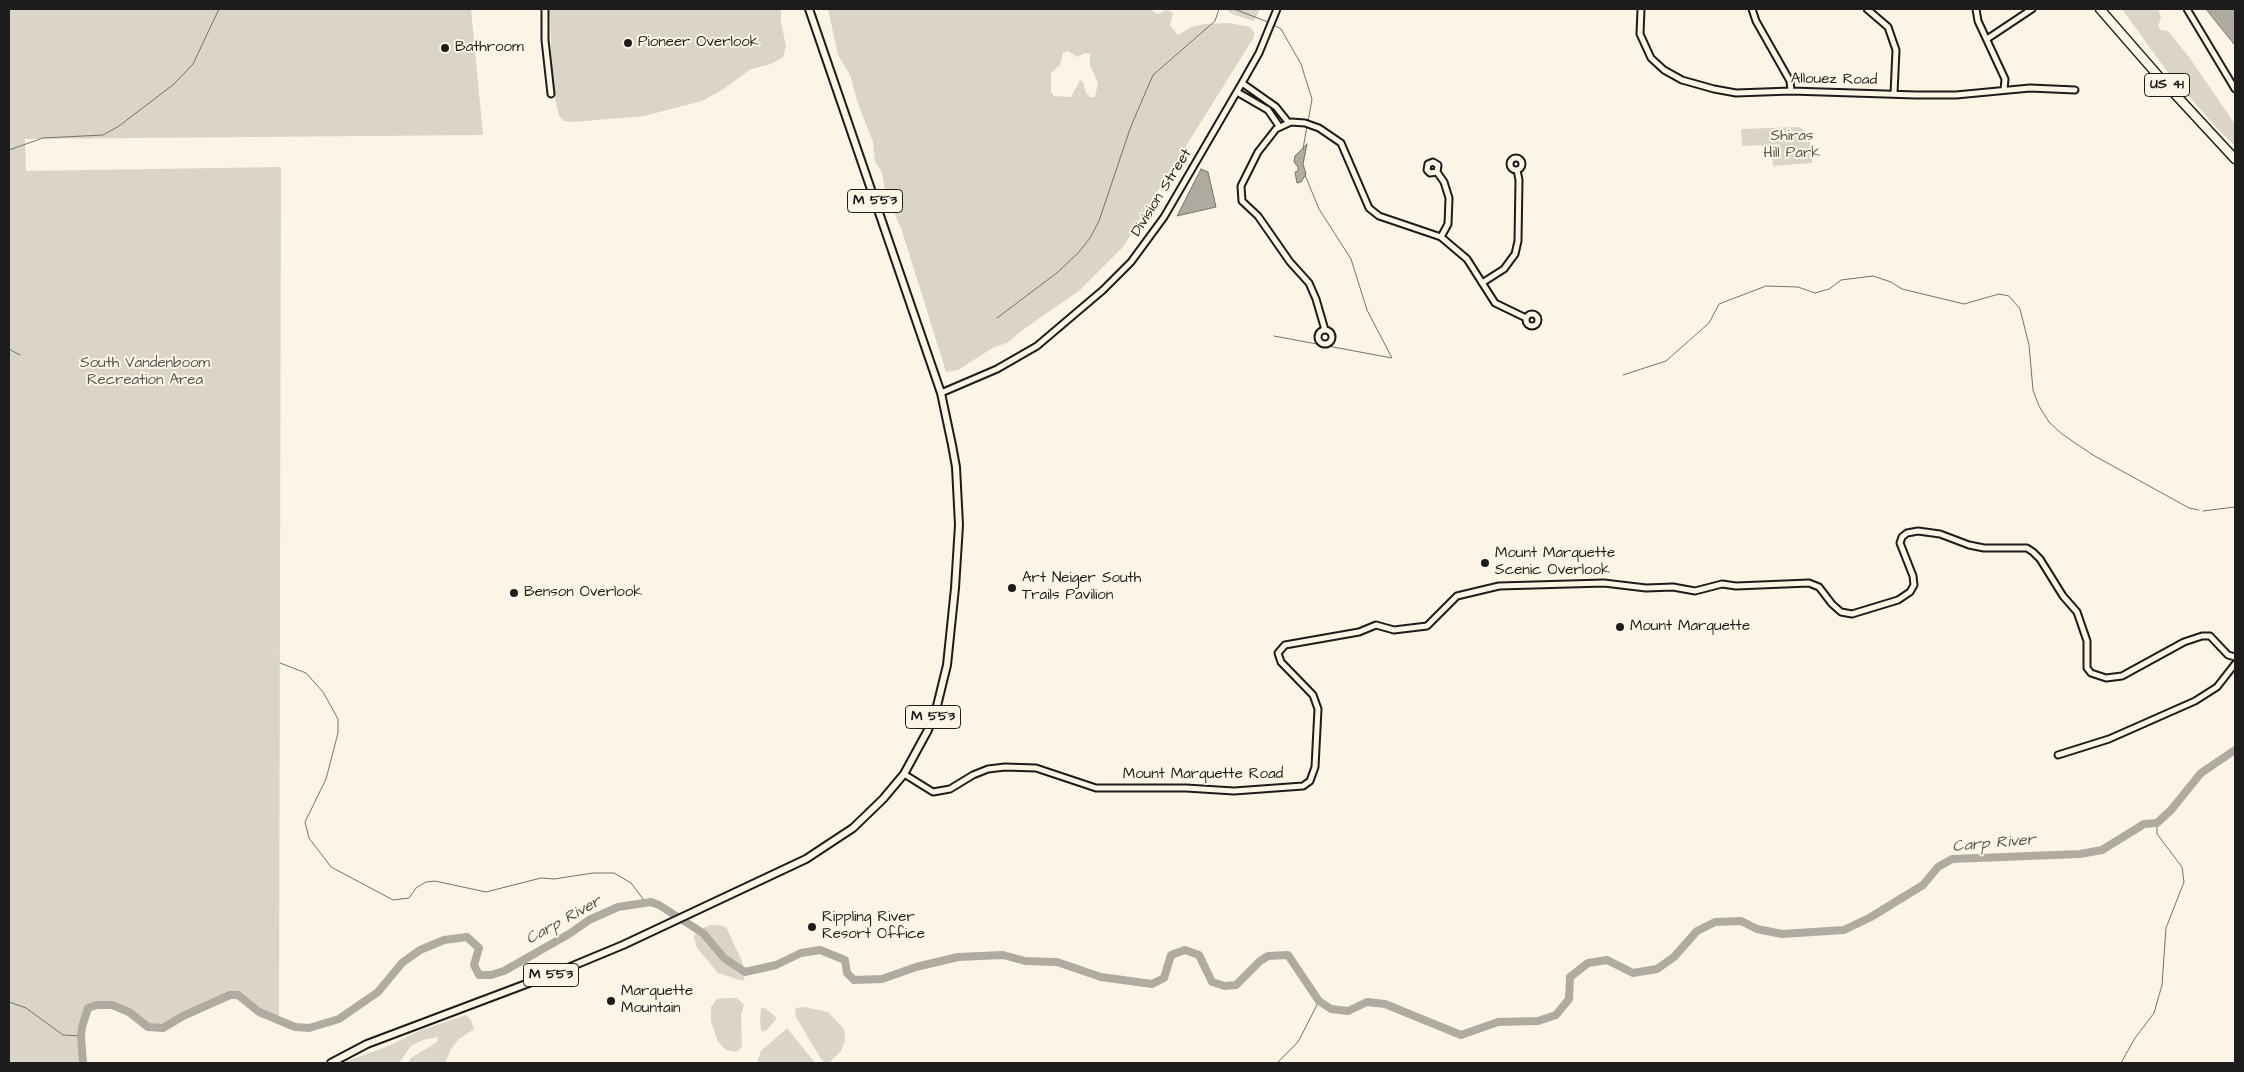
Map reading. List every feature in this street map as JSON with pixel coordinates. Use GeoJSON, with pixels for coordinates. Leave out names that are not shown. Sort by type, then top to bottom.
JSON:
{"type":"FeatureCollection","features":[{"type":"Feature","properties":{"kind":"highway","name":"US 41"},"geometry":{"type":"LineString","coordinates":[[2100,9],[2161,79],[2235,158]]}},
{"type":"Feature","properties":{"kind":"main road","name":"M 553"},"geometry":{"type":"LineString","coordinates":[[331,1063],[367,1044],[558,972],[687,916],[827,846],[867,816],[904,774],[920,747],[936,710],[947,665],[951,632],[958,555],[958,495],[952,445],[941,393],[809,9]]}},
{"type":"Feature","properties":{"kind":"street"},"geometry":{"type":"LineString","coordinates":[[545,9],[551,94]]}},
{"type":"Feature","properties":{"kind":"street","name":"Division Street"},"geometry":{"type":"LineString","coordinates":[[941,393],[997,369],[1037,346],[1118,276],[1140,251],[1164,217],[1237,92],[1259,53],[1277,9]]}},
{"type":"Feature","properties":{"kind":"street","name":"Allouez Road"},"geometry":{"type":"LineString","coordinates":[[1641,9],[1640,34],[1651,58],[1664,70],[1682,80],[1736,92],[1791,91],[1845,94],[1956,95],[2030,88],[2075,90]]}},
{"type":"Feature","properties":{"kind":"street"},"geometry":{"type":"LineString","coordinates":[[1752,9],[1756,21],[1790,81],[1791,91]]}},
{"type":"Feature","properties":{"kind":"street"},"geometry":{"type":"LineString","coordinates":[[1867,9],[1888,27],[1896,50],[1894,94]]}},
{"type":"Feature","properties":{"kind":"street"},"geometry":{"type":"LineString","coordinates":[[1976,9],[1978,20],[2005,79],[2004,90]]}},
{"type":"Feature","properties":{"kind":"street"},"geometry":{"type":"LineString","coordinates":[[1987,39],[2032,9]]}},
{"type":"Feature","properties":{"kind":"street"},"geometry":{"type":"LineString","coordinates":[[2188,9],[2235,89]]}},
{"type":"Feature","properties":{"kind":"street"},"geometry":{"type":"LineString","coordinates":[[1242,83],[1276,107],[1288,122]]}},
{"type":"Feature","properties":{"kind":"street"},"geometry":{"type":"LineString","coordinates":[[1237,92],[1268,110],[1279,126]]}},
{"type":"Feature","properties":{"kind":"street"},"geometry":{"type":"LineString","coordinates":[[1325,330],[1309,283],[1290,262],[1258,216],[1242,201],[1241,186],[1258,152],[1279,126],[1288,122],[1304,123],[1319,128],[1341,144],[1369,208],[1379,216],[1441,237],[1467,260],[1495,303],[1526,318]]}},
{"type":"Feature","properties":{"kind":"street"},"geometry":{"type":"LineString","coordinates":[[1482,283],[1504,269],[1515,254],[1518,233],[1519,180],[1517,170]]}},
{"type":"Feature","properties":{"kind":"street"},"geometry":{"type":"LineString","coordinates":[[1437,172],[1444,182],[1450,198],[1448,224],[1441,237]]}},
{"type":"Feature","properties":{"kind":"street","name":"Mount Marquette Road"},"geometry":{"type":"LineString","coordinates":[[904,774],[933,792],[944,792],[973,775],[997,767],[1036,768],[1084,786],[1096,788],[1186,788],[1234,791],[1303,786],[1310,781],[1315,767],[1318,709],[1313,695],[1281,662],[1278,653],[1284,645],[1359,632],[1376,625],[1394,630],[1427,626],[1457,596],[1499,586],[1604,583],[1646,588],[1673,587],[1695,591],[1722,584],[1736,586],[1809,583],[1819,587],[1832,604],[1842,612],[1852,614],[1898,600],[1910,592],[1914,585],[1913,576],[1900,542],[1902,536],[1918,531],[1940,534],[1976,546],[2027,548],[2033,552],[2040,559],[2063,596],[2077,612],[2087,640],[2087,668],[2092,673],[2106,678],[2122,676],[2184,642],[2202,636],[2210,636],[2228,655],[2235,657]]}},
{"type":"Feature","properties":{"kind":"street"},"geometry":{"type":"LineString","coordinates":[[2058,755],[2109,739],[2195,701],[2217,687],[2235,664]]}},
{"type":"Feature","properties":{"kind":"green space","name":"South Vandenboom Recreation Area"},"geometry":{"type":"Polygon","coordinates":[[[9,9],[471,9],[483,135],[25,139],[26,171],[281,167],[279,1020],[259,1012],[238,995],[229,995],[183,1016],[163,1028],[148,1027],[129,1012],[112,1005],[97,1005],[88,1008],[82,1027],[83,1063],[9,1063],[9,9]]]}},
{"type":"Feature","properties":{"kind":"green space"},"geometry":{"type":"Polygon","coordinates":[[[550,9],[781,9],[781,22],[786,46],[783,57],[771,64],[751,69],[722,90],[702,101],[644,116],[573,122],[564,121],[559,116],[552,85],[550,9]]]}},
{"type":"Feature","properties":{"kind":"green space"},"geometry":{"type":"Polygon","coordinates":[[[828,9],[1149,9],[1158,14],[1166,10],[1173,13],[1170,25],[1178,35],[1191,27],[1205,24],[1229,23],[1250,27],[1254,32],[1254,37],[1123,247],[1080,290],[1007,343],[994,347],[958,370],[946,372],[902,231],[885,190],[882,173],[875,162],[873,142],[858,104],[850,75],[838,55],[828,9]],[[1068,51],[1063,53],[1060,65],[1051,73],[1051,92],[1054,96],[1071,97],[1080,80],[1083,82],[1086,93],[1090,97],[1095,97],[1098,83],[1090,65],[1090,54],[1085,53],[1077,57],[1068,51]]]}},
{"type":"Feature","properties":{"kind":"green space"},"geometry":{"type":"Polygon","coordinates":[[[1218,9],[1260,9],[1254,21],[1232,14],[1227,10],[1218,9]]]}},
{"type":"Feature","properties":{"kind":"green space"},"geometry":{"type":"Polygon","coordinates":[[[2122,9],[2158,9],[2161,17],[2158,27],[2161,30],[2168,31],[2189,57],[2235,124],[2235,146],[2166,70],[2122,9]]]}},
{"type":"Feature","properties":{"kind":"green space","name":"Shiras Hill Park"},"geometry":{"type":"Polygon","coordinates":[[[1800,127],[1810,138],[1812,163],[1773,166],[1772,155],[1761,145],[1742,146],[1741,129],[1800,127]]]}},
{"type":"Feature","properties":{"kind":"green space"},"geometry":{"type":"Polygon","coordinates":[[[710,925],[726,927],[742,961],[745,976],[743,981],[718,973],[697,948],[694,937],[696,932],[710,925]]]}},
{"type":"Feature","properties":{"kind":"green space"},"geometry":{"type":"Polygon","coordinates":[[[737,998],[744,1005],[741,1015],[742,1047],[736,1052],[726,1050],[718,1042],[711,1021],[711,1007],[717,999],[737,998]]]}},
{"type":"Feature","properties":{"kind":"green space"},"geometry":{"type":"Polygon","coordinates":[[[804,1007],[828,1012],[844,1029],[845,1040],[841,1051],[829,1063],[825,1063],[821,1059],[796,1017],[795,1008],[804,1007]]]}},
{"type":"Feature","properties":{"kind":"green space"},"geometry":{"type":"Polygon","coordinates":[[[761,1008],[765,1008],[777,1018],[767,1030],[762,1032],[760,1023],[761,1008]]]}},
{"type":"Feature","properties":{"kind":"green space"},"geometry":{"type":"Polygon","coordinates":[[[466,1015],[471,1020],[474,1029],[459,1039],[451,1049],[445,1063],[408,1063],[411,1058],[437,1042],[438,1037],[423,1040],[411,1046],[399,1063],[341,1063],[386,1047],[421,1030],[466,1015]]]}},
{"type":"Feature","properties":{"kind":"green space"},"geometry":{"type":"Polygon","coordinates":[[[787,1028],[815,1063],[757,1063],[761,1051],[787,1028]]]}},
{"type":"Feature","properties":{"kind":"shaded area"},"geometry":{"type":"Polygon","coordinates":[[[2206,9],[2235,9],[2235,45],[2234,44],[2206,9]]]}},
{"type":"Feature","properties":{"kind":"shaded area"},"geometry":{"type":"Polygon","coordinates":[[[1307,144],[1303,164],[1306,174],[1301,182],[1297,183],[1295,172],[1298,171],[1298,167],[1294,162],[1295,156],[1307,144]]]}},
{"type":"Feature","properties":{"kind":"shaded area"},"geometry":{"type":"Polygon","coordinates":[[[1201,169],[1208,172],[1216,207],[1177,216],[1201,169]]]}},
{"type":"Feature","properties":{"kind":"waterway"},"geometry":{"type":"LineString","coordinates":[[9,150],[43,138],[103,135],[119,126],[174,84],[193,64],[219,9]]}},
{"type":"Feature","properties":{"kind":"waterway"},"geometry":{"type":"LineString","coordinates":[[997,318],[1058,272],[1079,252],[1090,238],[1099,221],[1131,126],[1153,75],[1215,21],[1219,9]]}},
{"type":"Feature","properties":{"kind":"waterway"},"geometry":{"type":"LineString","coordinates":[[1234,9],[1268,22]]}},
{"type":"Feature","properties":{"kind":"waterway"},"geometry":{"type":"LineString","coordinates":[[1272,24],[1281,29],[1301,64],[1312,99],[1308,122]]}},
{"type":"Feature","properties":{"kind":"waterway"},"geometry":{"type":"LineString","coordinates":[[1303,149],[1307,126]]}},
{"type":"Feature","properties":{"kind":"waterway"},"geometry":{"type":"LineString","coordinates":[[1274,336],[1392,358],[1367,310],[1351,259],[1319,209],[1305,175]]}},
{"type":"Feature","properties":{"kind":"waterway"},"geometry":{"type":"LineString","coordinates":[[1623,375],[1666,361],[1709,323],[1719,304],[1766,286],[1798,287],[1815,293],[1829,289],[1841,280],[1873,276],[1891,282],[1902,289],[1964,304],[1999,294],[2009,296],[2020,309],[2029,345],[2033,390],[2039,406],[2049,422],[2062,434],[2093,455],[2189,508],[2199,510]]}},
{"type":"Feature","properties":{"kind":"waterway"},"geometry":{"type":"LineString","coordinates":[[9,349],[20,355]]}},
{"type":"Feature","properties":{"kind":"waterway"},"geometry":{"type":"LineString","coordinates":[[2203,511],[2235,507]]}},
{"type":"Feature","properties":{"kind":"waterway"},"geometry":{"type":"LineString","coordinates":[[280,663],[306,673],[323,692],[338,719],[338,733],[326,779],[305,822],[309,838],[331,867],[393,900],[409,898],[416,888],[426,882],[435,881],[486,892],[541,878],[554,879],[593,873],[614,873],[631,883],[646,903]]}},
{"type":"Feature","properties":{"kind":"waterway","name":"Carp River"},"geometry":{"type":"LineString","coordinates":[[83,1063],[82,1027],[88,1008],[97,1005],[112,1005],[129,1012],[148,1027],[163,1028],[183,1016],[230,995],[238,995],[259,1012],[295,1027],[309,1028],[339,1019],[378,992],[402,963],[420,950],[444,940],[467,937],[479,948],[474,965],[479,975],[491,975],[504,971],[569,934],[589,920],[618,907],[651,902],[659,905],[703,933],[724,958],[745,972],[776,965],[801,953],[820,950],[845,960],[847,973],[854,980],[882,979],[916,967],[958,957],[1003,955],[1025,961],[1057,962],[1101,977],[1152,984],[1164,978],[1171,955],[1185,950],[1199,955],[1212,982],[1225,986],[1236,985],[1260,961],[1268,956],[1288,955],[1319,1001],[1331,1009],[1348,1011],[1367,1002],[1385,1004],[1461,1035],[1498,1022],[1538,1021],[1556,1015],[1569,999],[1570,977],[1588,963],[1607,960],[1633,973],[1657,969],[1674,957],[1697,931],[1715,922],[1741,921],[1757,929],[1782,934],[1844,930],[1871,917],[1923,885],[1938,867],[1952,859],[2080,854],[2102,850],[2144,824],[2157,823],[2171,810],[2201,773],[2235,750]]}},
{"type":"Feature","properties":{"kind":"waterway"},"geometry":{"type":"LineString","coordinates":[[2121,1063],[2135,1038],[2154,1013],[2162,985],[2166,928],[2184,882],[2182,867],[2157,834],[2157,823]]}},
{"type":"Feature","properties":{"kind":"waterway"},"geometry":{"type":"LineString","coordinates":[[1277,1063],[1298,1042],[1319,1001]]}},
{"type":"Feature","properties":{"kind":"waterway"},"geometry":{"type":"LineString","coordinates":[[9,1002],[26,1008],[63,1035],[81,1036]]}},
{"type":"Feature","properties":{"kind":"place","name":"Pioneer Overlook"},"geometry":{"type":"Point","coordinates":[628,43]}},
{"type":"Feature","properties":{"kind":"place","name":"Bathroom"},"geometry":{"type":"Point","coordinates":[445,48]}},
{"type":"Feature","properties":{"kind":"place","name":"Mount Marquette Scenic Overlook"},"geometry":{"type":"Point","coordinates":[1485,563]}},
{"type":"Feature","properties":{"kind":"place","name":"Art Neiger South Trails Pavilion"},"geometry":{"type":"Point","coordinates":[1012,588]}},
{"type":"Feature","properties":{"kind":"place","name":"Benson Overlook"},"geometry":{"type":"Point","coordinates":[514,593]}},
{"type":"Feature","properties":{"kind":"place","name":"Mount Marquette"},"geometry":{"type":"Point","coordinates":[1620,627]}},
{"type":"Feature","properties":{"kind":"place","name":"Rippling River Resort Office"},"geometry":{"type":"Point","coordinates":[812,927]}},
{"type":"Feature","properties":{"kind":"place","name":"Marquette Mountain"},"geometry":{"type":"Point","coordinates":[611,1001]}}]}
